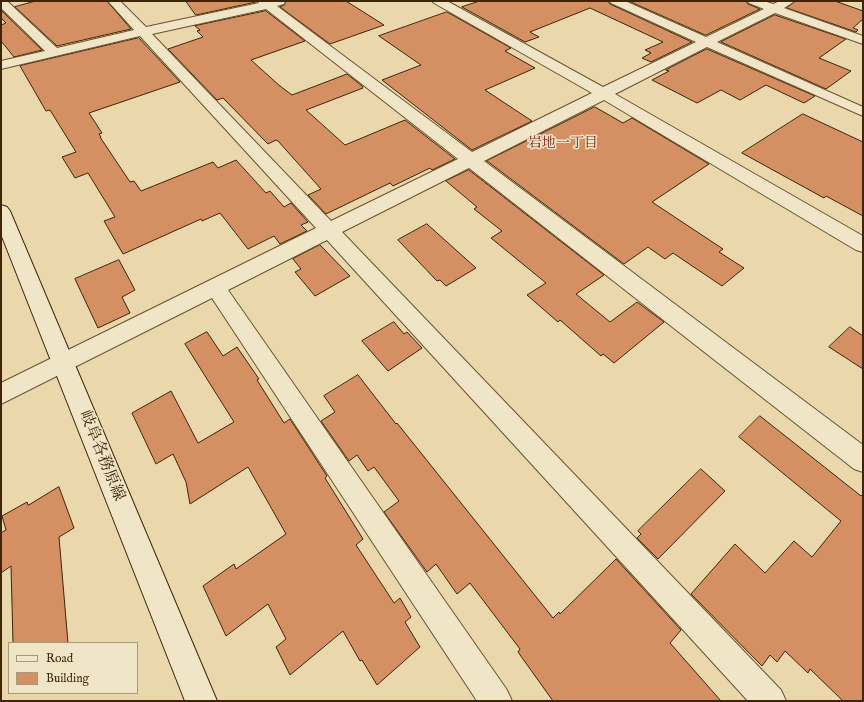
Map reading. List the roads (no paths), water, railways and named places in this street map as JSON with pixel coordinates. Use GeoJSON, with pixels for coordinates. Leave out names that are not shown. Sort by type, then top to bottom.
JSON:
{"type":"FeatureCollection","features":[{"type":"Feature","properties":{"kind":"street"},"geometry":{"type":"LineString","coordinates":[[114,1],[770,701]]}},
{"type":"Feature","properties":{"kind":"street"},"geometry":{"type":"LineString","coordinates":[[1,65],[265,3],[287,1]]}},
{"type":"Feature","properties":{"kind":"street"},"geometry":{"type":"LineString","coordinates":[[438,1],[603,94],[863,245]]}},
{"type":"Feature","properties":{"kind":"street"},"geometry":{"type":"LineString","coordinates":[[615,1],[863,112]]}},
{"type":"Feature","properties":{"kind":"street"},"geometry":{"type":"LineString","coordinates":[[754,1],[781,5],[863,40]]}},
{"type":"Feature","properties":{"kind":"street"},"geometry":{"type":"LineString","coordinates":[[1,2],[54,52]]}},
{"type":"Feature","properties":{"kind":"street"},"geometry":{"type":"LineString","coordinates":[[265,3],[863,460]]}},
{"type":"Feature","properties":{"kind":"street"},"geometry":{"type":"LineString","coordinates":[[1,394],[781,5]]}},
{"type":"Feature","properties":{"kind":"street","name":"岐阜各務原線"},"geometry":{"type":"LineString","coordinates":[[1,211],[201,701]]}},
{"type":"Feature","properties":{"kind":"street"},"geometry":{"type":"LineString","coordinates":[[215,287],[496,701]]}},
{"type":"Feature","properties":{"kind":"district","name":"岩地一丁目"},"geometry":{"type":"Point","coordinates":[563,144]}}]}
